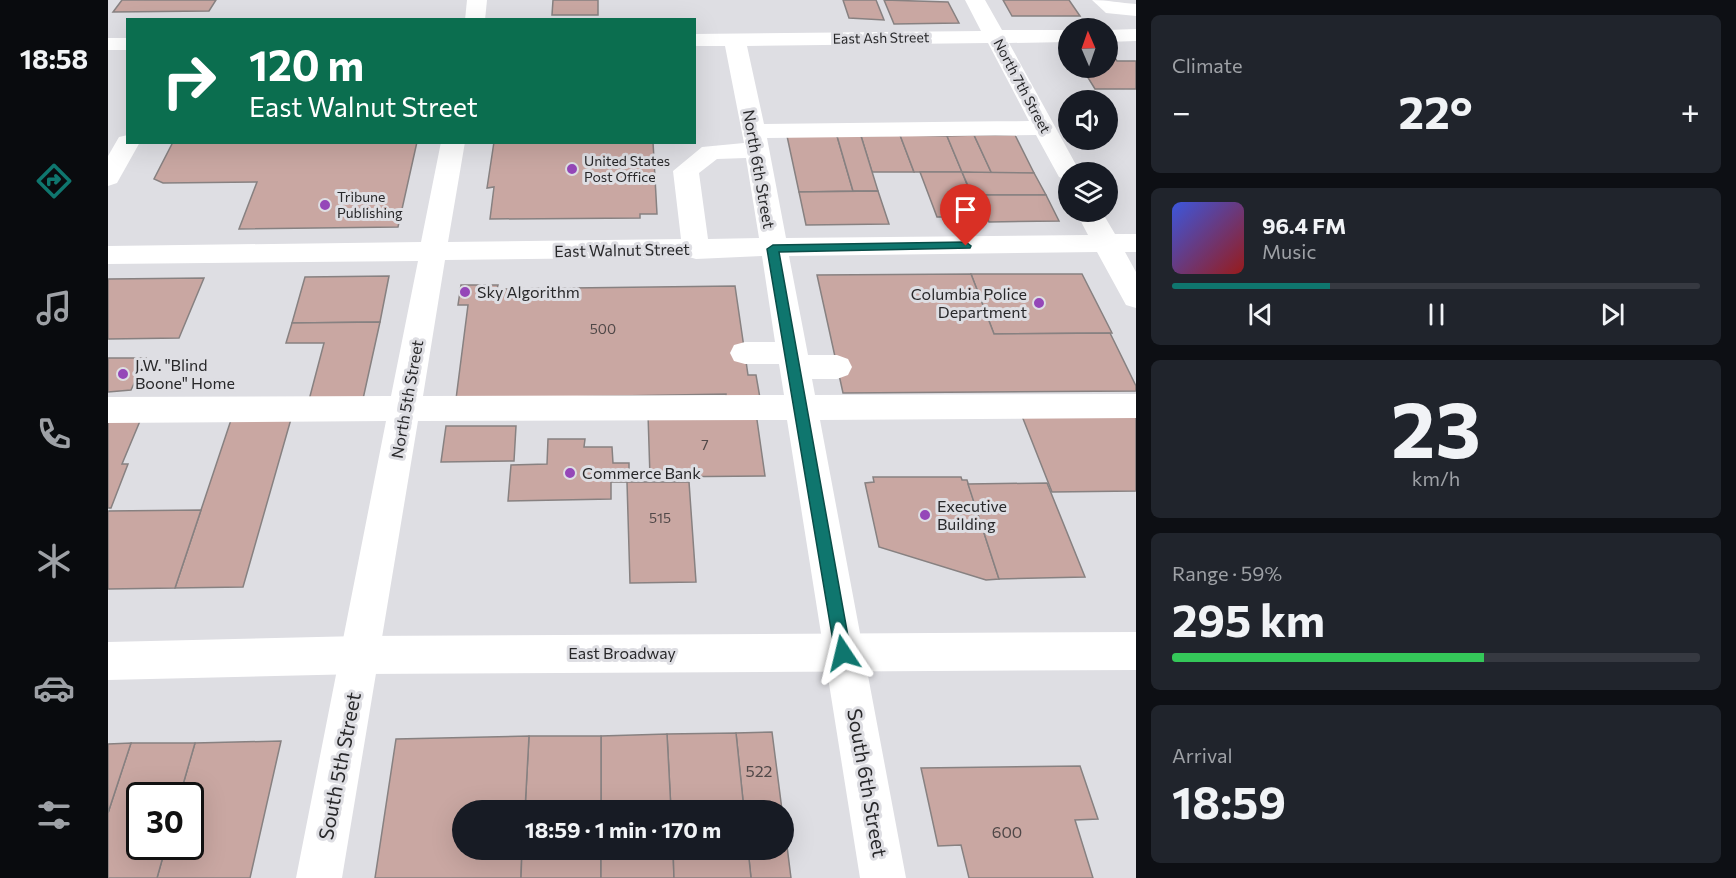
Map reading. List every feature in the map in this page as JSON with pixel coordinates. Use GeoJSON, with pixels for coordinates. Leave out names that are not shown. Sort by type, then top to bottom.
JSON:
{"type":"FeatureCollection","features":[{"type":"Feature","properties":{"kind":"street"},"geometry":{"type":"LineString","coordinates":[[475,18],[477,0]]}},
{"type":"Feature","properties":{"kind":"street","name":"North 7th Street"},"geometry":{"type":"LineString","coordinates":[[975,0],[1063,162]]}},
{"type":"Feature","properties":{"kind":"street"},"geometry":{"type":"LineString","coordinates":[[1102,0],[1113,9],[1136,10]]}},
{"type":"Feature","properties":{"kind":"street"},"geometry":{"type":"LineString","coordinates":[[1118,36],[1136,35]]}},
{"type":"Feature","properties":{"kind":"street","name":"East Ash Street"},"geometry":{"type":"LineString","coordinates":[[696,40],[1058,36]]}},
{"type":"Feature","properties":{"kind":"street","name":"North 6th Street"},"geometry":{"type":"LineString","coordinates":[[735,40],[755,141],[843,653]]}},
{"type":"Feature","properties":{"kind":"street"},"geometry":{"type":"LineString","coordinates":[[108,44],[126,44]]}},
{"type":"Feature","properties":{"kind":"street"},"geometry":{"type":"LineString","coordinates":[[696,250],[686,171],[711,152],[755,141],[1044,128]]}},
{"type":"Feature","properties":{"kind":"street"},"geometry":{"type":"LineString","coordinates":[[108,134],[126,134]]}},
{"type":"Feature","properties":{"kind":"street"},"geometry":{"type":"LineString","coordinates":[[108,178],[127,144]]}},
{"type":"Feature","properties":{"kind":"street","name":"North 5th Street"},"geometry":{"type":"LineString","coordinates":[[360,655],[453,144]]}},
{"type":"Feature","properties":{"kind":"street"},"geometry":{"type":"LineString","coordinates":[[1094,222],[1136,298]]}},
{"type":"Feature","properties":{"kind":"street","name":"East Walnut Street"},"geometry":{"type":"LineString","coordinates":[[108,255],[696,250],[1136,243]]}},
{"type":"Feature","properties":{"kind":"street"},"geometry":{"type":"LineString","coordinates":[[745,353],[837,367]]}},
{"type":"Feature","properties":{"kind":"street"},"geometry":{"type":"LineString","coordinates":[[108,410],[1136,406]]}},
{"type":"Feature","properties":{"kind":"street","name":"East Broadway"},"geometry":{"type":"LineString","coordinates":[[108,661],[360,655],[1136,651]]}},
{"type":"Feature","properties":{"kind":"street","name":"South 6th Street"},"geometry":{"type":"LineString","coordinates":[[843,653],[884,878]]}},
{"type":"Feature","properties":{"kind":"street","name":"South 5th Street"},"geometry":{"type":"LineString","coordinates":[[319,878],[360,655]]}},
{"type":"Feature","properties":{"kind":"building"},"geometry":{"type":"Polygon","coordinates":[[[122,0],[216,0],[209,11],[113,12],[122,0]]]}},
{"type":"Feature","properties":{"kind":"building"},"geometry":{"type":"Polygon","coordinates":[[[553,0],[598,0],[598,15],[552,15],[553,0]]]}},
{"type":"Feature","properties":{"kind":"building"},"geometry":{"type":"Polygon","coordinates":[[[843,0],[876,0],[884,20],[849,18],[843,0]]]}},
{"type":"Feature","properties":{"kind":"building"},"geometry":{"type":"Polygon","coordinates":[[[884,0],[948,2],[959,23],[894,24],[884,0]]]}},
{"type":"Feature","properties":{"kind":"building"},"geometry":{"type":"Polygon","coordinates":[[[1003,0],[1069,0],[1080,16],[1012,16],[1003,0]]]}},
{"type":"Feature","properties":{"kind":"building"},"geometry":{"type":"Polygon","coordinates":[[[1118,61],[1136,61],[1136,89],[1095,89],[1088,78],[1118,78],[1118,61]]]}},
{"type":"Feature","properties":{"kind":"building"},"geometry":{"type":"Polygon","coordinates":[[[900,135],[914,172],[872,172],[861,136],[900,135]]]}},
{"type":"Feature","properties":{"kind":"building"},"geometry":{"type":"Polygon","coordinates":[[[900,135],[947,136],[962,172],[914,172],[900,135]]]}},
{"type":"Feature","properties":{"kind":"building"},"geometry":{"type":"Polygon","coordinates":[[[974,135],[992,174],[962,172],[947,136],[974,135]]]}},
{"type":"Feature","properties":{"kind":"building"},"geometry":{"type":"Polygon","coordinates":[[[974,135],[1015,135],[1034,173],[992,174],[974,135]]]}},
{"type":"Feature","properties":{"kind":"building"},"geometry":{"type":"Polygon","coordinates":[[[787,136],[837,136],[853,191],[799,192],[787,136]]]}},
{"type":"Feature","properties":{"kind":"building"},"geometry":{"type":"Polygon","coordinates":[[[837,136],[861,136],[878,191],[853,191],[837,136]]]}},
{"type":"Feature","properties":{"kind":"building","name":"Tribune Publishing"},"geometry":{"type":"Polygon","coordinates":[[[172,144],[417,144],[398,227],[239,229],[257,182],[163,183],[154,179],[172,144]]]}},
{"type":"Feature","properties":{"kind":"building","name":"United States Post Office"},"geometry":{"type":"Polygon","coordinates":[[[494,144],[653,144],[657,214],[640,214],[640,218],[490,219],[494,187],[487,188],[494,144]]]}},
{"type":"Feature","properties":{"kind":"building"},"geometry":{"type":"Polygon","coordinates":[[[920,172],[962,172],[982,222],[961,222],[959,217],[937,217],[920,172]]]}},
{"type":"Feature","properties":{"kind":"building"},"geometry":{"type":"Polygon","coordinates":[[[962,172],[1034,173],[1046,195],[972,195],[962,172]]]}},
{"type":"Feature","properties":{"kind":"building"},"geometry":{"type":"Polygon","coordinates":[[[878,191],[889,224],[806,225],[799,192],[878,191]]]}},
{"type":"Feature","properties":{"kind":"building"},"geometry":{"type":"Polygon","coordinates":[[[978,195],[1046,195],[1058,219],[1058,221],[989,222],[978,195]]]}},
{"type":"Feature","properties":{"kind":"building","name":"Columbia Police Department"},"geometry":{"type":"Polygon","coordinates":[[[971,274],[1082,274],[1112,333],[994,334],[971,274]]]}},
{"type":"Feature","properties":{"kind":"building"},"geometry":{"type":"Polygon","coordinates":[[[971,274],[994,334],[1110,333],[1136,386],[1136,391],[843,393],[817,275],[971,274]]]}},
{"type":"Feature","properties":{"kind":"building"},"geometry":{"type":"Polygon","coordinates":[[[389,276],[380,322],[292,323],[305,277],[389,276]]]}},
{"type":"Feature","properties":{"kind":"building"},"geometry":{"type":"Polygon","coordinates":[[[204,278],[179,338],[108,339],[108,279],[204,278]]]}},
{"type":"Feature","properties":{"kind":"building"},"geometry":{"type":"Polygon","coordinates":[[[461,285],[498,285],[497,289],[735,286],[748,375],[756,375],[760,398],[726,398],[726,394],[456,399],[468,305],[458,305],[461,285]]]}},
{"type":"Feature","properties":{"kind":"building"},"geometry":{"type":"Polygon","coordinates":[[[380,322],[363,399],[309,400],[324,343],[286,343],[292,323],[380,322]]]}},
{"type":"Feature","properties":{"kind":"building","name":"J.W. \"Blind Boone\" Home"},"geometry":{"type":"Polygon","coordinates":[[[108,358],[146,358],[131,390],[108,392],[108,358]]]}},
{"type":"Feature","properties":{"kind":"building"},"geometry":{"type":"Polygon","coordinates":[[[1136,409],[1136,491],[1052,492],[1020,411],[1136,409]]]}},
{"type":"Feature","properties":{"kind":"building"},"geometry":{"type":"Polygon","coordinates":[[[756,413],[765,476],[650,477],[648,414],[756,413]]]}},
{"type":"Feature","properties":{"kind":"building"},"geometry":{"type":"Polygon","coordinates":[[[291,419],[243,587],[175,588],[231,420],[291,419]]]}},
{"type":"Feature","properties":{"kind":"building"},"geometry":{"type":"Polygon","coordinates":[[[108,421],[140,421],[122,464],[128,464],[111,508],[108,508],[108,421]]]}},
{"type":"Feature","properties":{"kind":"building"},"geometry":{"type":"Polygon","coordinates":[[[446,426],[516,426],[514,461],[441,462],[446,426]]]}},
{"type":"Feature","properties":{"kind":"building","name":"Commerce Bank"},"geometry":{"type":"Polygon","coordinates":[[[548,439],[585,439],[584,447],[612,447],[613,463],[629,463],[629,482],[611,482],[611,499],[508,501],[511,465],[547,464],[548,439]]]}},
{"type":"Feature","properties":{"kind":"building","name":"Executive Building"},"geometry":{"type":"Polygon","coordinates":[[[873,477],[961,477],[962,480],[967,480],[999,579],[986,580],[879,547],[865,483],[874,482],[873,477]]]}},
{"type":"Feature","properties":{"kind":"building"},"geometry":{"type":"Polygon","coordinates":[[[627,482],[689,482],[696,582],[630,583],[627,482]]]}},
{"type":"Feature","properties":{"kind":"building"},"geometry":{"type":"Polygon","coordinates":[[[1047,483],[1085,577],[999,579],[968,484],[1047,483]]]}},
{"type":"Feature","properties":{"kind":"building"},"geometry":{"type":"Polygon","coordinates":[[[201,510],[175,588],[108,589],[108,511],[201,510]]]}},
{"type":"Feature","properties":{"kind":"building"},"geometry":{"type":"Polygon","coordinates":[[[772,732],[781,800],[743,800],[736,733],[772,732]]]}},
{"type":"Feature","properties":{"kind":"building"},"geometry":{"type":"Polygon","coordinates":[[[736,733],[743,800],[670,800],[667,734],[736,733]]]}},
{"type":"Feature","properties":{"kind":"building"},"geometry":{"type":"Polygon","coordinates":[[[667,734],[670,800],[601,800],[601,736],[667,734]]]}},
{"type":"Feature","properties":{"kind":"building"},"geometry":{"type":"Polygon","coordinates":[[[529,736],[601,736],[601,800],[526,800],[529,736]]]}},
{"type":"Feature","properties":{"kind":"building"},"geometry":{"type":"Polygon","coordinates":[[[529,736],[526,800],[452,800],[452,860],[522,860],[521,878],[375,878],[396,739],[529,736]]]}},
{"type":"Feature","properties":{"kind":"building"},"geometry":{"type":"Polygon","coordinates":[[[281,741],[250,878],[157,878],[162,860],[204,860],[204,782],[184,782],[195,743],[281,741]]]}},
{"type":"Feature","properties":{"kind":"building"},"geometry":{"type":"Polygon","coordinates":[[[131,743],[195,743],[184,782],[126,782],[126,860],[162,860],[157,878],[108,878],[108,813],[131,743]]]}},
{"type":"Feature","properties":{"kind":"building"},"geometry":{"type":"Polygon","coordinates":[[[131,743],[108,813],[108,744],[131,743]]]}},
{"type":"Feature","properties":{"kind":"building"},"geometry":{"type":"Polygon","coordinates":[[[1080,766],[1098,819],[1075,820],[1093,878],[969,878],[961,845],[938,846],[921,768],[1080,766]]]}},
{"type":"Feature","properties":{"kind":"building"},"geometry":{"type":"Polygon","coordinates":[[[522,860],[601,860],[601,878],[521,878],[522,860]]]}},
{"type":"Feature","properties":{"kind":"building"},"geometry":{"type":"Polygon","coordinates":[[[601,860],[673,860],[674,878],[601,878],[601,860]]]}},
{"type":"Feature","properties":{"kind":"building"},"geometry":{"type":"Polygon","coordinates":[[[673,860],[749,860],[751,878],[674,878],[673,860]]]}},
{"type":"Feature","properties":{"kind":"building"},"geometry":{"type":"Polygon","coordinates":[[[749,860],[789,860],[791,878],[751,878],[749,860]]]}},
{"type":"Feature","properties":{"kind":"place","name":"United States Post Office"},"geometry":{"type":"Point","coordinates":[572,169]}},
{"type":"Feature","properties":{"kind":"place","name":"Tribune Publishing"},"geometry":{"type":"Point","coordinates":[325,205]}},
{"type":"Feature","properties":{"kind":"place","name":"Sky Algorithm"},"geometry":{"type":"Point","coordinates":[465,292]}},
{"type":"Feature","properties":{"kind":"place","name":"Columbia Police Department"},"geometry":{"type":"Point","coordinates":[1039,303]}},
{"type":"Feature","properties":{"kind":"place","name":"J.W. \"Blind Boone\" Home"},"geometry":{"type":"Point","coordinates":[123,374]}},
{"type":"Feature","properties":{"kind":"place","name":"Commerce Bank"},"geometry":{"type":"Point","coordinates":[570,473]}},
{"type":"Feature","properties":{"kind":"place","name":"Executive Building"},"geometry":{"type":"Point","coordinates":[925,515]}},
{"type":"Feature","properties":{"kind":"route"},"geometry":{"type":"LineString","coordinates":[[843,653],[773,249],[966,246]]}}]}
